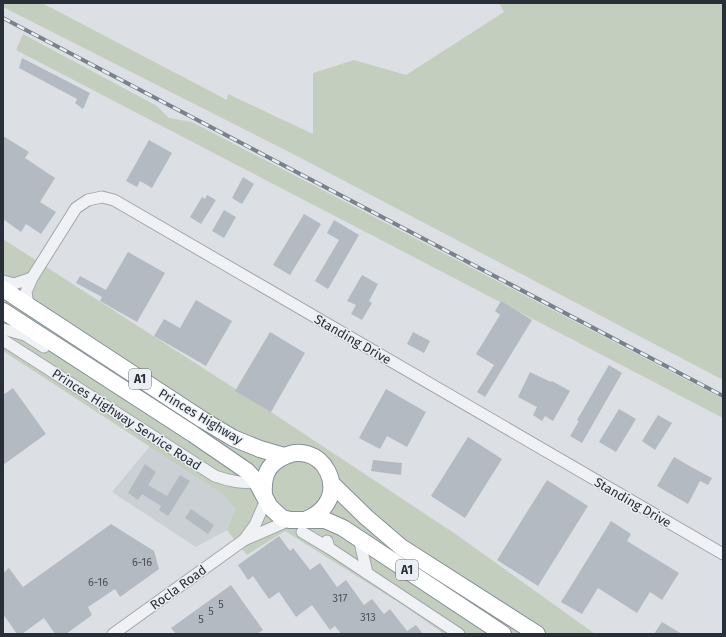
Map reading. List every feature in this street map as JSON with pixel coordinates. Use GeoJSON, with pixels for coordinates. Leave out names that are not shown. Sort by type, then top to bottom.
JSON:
{"type":"FeatureCollection","features":[{"type":"Feature","properties":{"kind":"highway","name":"Princes Highway"},"geometry":{"type":"LineString","coordinates":[[3,289],[203,420],[233,438],[260,449],[284,456],[292,453],[302,453],[310,455],[318,460],[325,466],[332,483],[366,517],[401,547],[536,634]]}},
{"type":"Feature","properties":{"kind":"highway","name":"Princes Highway"},"geometry":{"type":"LineString","coordinates":[[3,311],[247,471],[256,481],[276,513],[282,518],[299,524]]}},
{"type":"Feature","properties":{"kind":"highway"},"geometry":{"type":"LineString","coordinates":[[265,497],[264,483],[267,472],[274,462],[284,456]]}},
{"type":"Feature","properties":{"kind":"highway"},"geometry":{"type":"LineString","coordinates":[[299,524],[315,517],[322,511],[328,502],[332,483]]}},
{"type":"Feature","properties":{"kind":"highway","name":"A1"},"geometry":{"type":"LineString","coordinates":[[299,524],[325,520],[344,528],[503,634]]}},
{"type":"Feature","properties":{"kind":"street","name":"Standing Drive"},"geometry":{"type":"LineString","coordinates":[[28,305],[26,292],[32,278],[76,208],[88,200],[102,197],[114,200],[723,554]]}},
{"type":"Feature","properties":{"kind":"street"},"geometry":{"type":"LineString","coordinates":[[3,281],[14,284],[32,278]]}},
{"type":"Feature","properties":{"kind":"street"},"geometry":{"type":"LineString","coordinates":[[3,329],[25,335],[69,362],[99,373]]}},
{"type":"Feature","properties":{"kind":"street","name":"Princes Highway Service Road"},"geometry":{"type":"LineString","coordinates":[[3,340],[215,476],[227,480],[256,481]]}},
{"type":"Feature","properties":{"kind":"street","name":"Rocla Road"},"geometry":{"type":"LineString","coordinates":[[113,634],[244,540],[255,525],[265,497]]}},
{"type":"Feature","properties":{"kind":"street"},"geometry":{"type":"LineString","coordinates":[[299,524],[367,573],[456,633]]}},
{"type":"Feature","properties":{"kind":"street","name":"Rocla Road"},"geometry":{"type":"LineString","coordinates":[[244,540],[299,524]]}},
{"type":"Feature","properties":{"kind":"street"},"geometry":{"type":"LineString","coordinates":[[359,538],[367,573]]}},
{"type":"Feature","properties":{"kind":"shaded area"},"geometry":{"type":"Polygon","coordinates":[[[150,446],[224,495],[235,509],[227,530],[196,547],[112,492],[150,446]]]}},
{"type":"Feature","properties":{"kind":"green space"},"geometry":{"type":"Polygon","coordinates":[[[3,3],[42,3],[227,100],[228,94],[313,134],[313,73],[354,60],[406,75],[504,12],[499,3],[723,3],[723,380],[295,155],[3,7],[3,3]]]}},
{"type":"Feature","properties":{"kind":"green space"},"geometry":{"type":"Polygon","coordinates":[[[23,34],[157,106],[169,118],[192,122],[723,399],[723,418],[16,50],[23,34]]]}},
{"type":"Feature","properties":{"kind":"green space"},"geometry":{"type":"Polygon","coordinates":[[[3,239],[271,412],[457,535],[595,634],[444,634],[403,605],[285,531],[247,555],[227,530],[235,509],[224,495],[3,351],[3,239]]]}},
{"type":"Feature","properties":{"kind":"building"},"geometry":{"type":"Polygon","coordinates":[[[22,58],[90,93],[83,109],[75,103],[77,99],[19,68],[22,58]]]}},
{"type":"Feature","properties":{"kind":"building"},"geometry":{"type":"Polygon","coordinates":[[[3,136],[29,152],[25,158],[55,178],[40,202],[56,212],[41,234],[26,224],[21,232],[3,219],[3,136]]]}},
{"type":"Feature","properties":{"kind":"building"},"geometry":{"type":"Polygon","coordinates":[[[149,140],[172,153],[152,188],[140,181],[137,187],[126,181],[149,140]]]}},
{"type":"Feature","properties":{"kind":"building"},"geometry":{"type":"Polygon","coordinates":[[[243,177],[254,184],[242,204],[232,198],[243,177]]]}},
{"type":"Feature","properties":{"kind":"building"},"geometry":{"type":"Polygon","coordinates":[[[207,195],[216,200],[201,224],[190,217],[202,197],[205,199],[207,195]]]}},
{"type":"Feature","properties":{"kind":"building"},"geometry":{"type":"Polygon","coordinates":[[[224,210],[236,217],[224,238],[212,231],[224,210]]]}},
{"type":"Feature","properties":{"kind":"building"},"geometry":{"type":"Polygon","coordinates":[[[304,214],[321,224],[290,275],[273,265],[304,214]]]}},
{"type":"Feature","properties":{"kind":"building"},"geometry":{"type":"Polygon","coordinates":[[[334,220],[359,235],[328,289],[315,281],[339,240],[327,233],[334,220]]]}},
{"type":"Feature","properties":{"kind":"building"},"geometry":{"type":"Polygon","coordinates":[[[128,252],[165,273],[137,322],[100,301],[102,297],[76,283],[80,276],[106,290],[128,252]]]}},
{"type":"Feature","properties":{"kind":"building"},"geometry":{"type":"Polygon","coordinates":[[[362,275],[378,284],[369,301],[372,303],[362,320],[351,314],[356,305],[347,301],[362,275]]]}},
{"type":"Feature","properties":{"kind":"building"},"geometry":{"type":"Polygon","coordinates":[[[196,300],[232,321],[206,366],[154,336],[164,319],[180,328],[196,300]]]}},
{"type":"Feature","properties":{"kind":"building"},"geometry":{"type":"Polygon","coordinates":[[[501,301],[532,320],[485,397],[477,392],[494,365],[476,354],[500,315],[495,311],[501,301]]]}},
{"type":"Feature","properties":{"kind":"building"},"geometry":{"type":"Polygon","coordinates":[[[270,332],[305,353],[271,412],[235,391],[270,332]]]}},
{"type":"Feature","properties":{"kind":"building"},"geometry":{"type":"Polygon","coordinates":[[[413,332],[430,341],[424,353],[407,344],[413,332]]]}},
{"type":"Feature","properties":{"kind":"building"},"geometry":{"type":"Polygon","coordinates":[[[609,365],[622,373],[582,443],[570,436],[579,421],[577,420],[609,365]]]}},
{"type":"Feature","properties":{"kind":"building"},"geometry":{"type":"Polygon","coordinates":[[[530,372],[551,382],[552,381],[570,391],[553,421],[545,416],[542,421],[533,415],[537,407],[518,397],[530,372]]]}},
{"type":"Feature","properties":{"kind":"building"},"geometry":{"type":"Polygon","coordinates":[[[13,388],[46,434],[3,465],[3,395],[13,388]]]}},
{"type":"Feature","properties":{"kind":"building"},"geometry":{"type":"Polygon","coordinates":[[[386,389],[426,412],[407,447],[387,436],[380,449],[359,438],[386,389]]]}},
{"type":"Feature","properties":{"kind":"building"},"geometry":{"type":"Polygon","coordinates":[[[619,409],[636,419],[616,452],[599,442],[619,409]]]}},
{"type":"Feature","properties":{"kind":"building"},"geometry":{"type":"Polygon","coordinates":[[[658,415],[672,423],[655,450],[642,441],[658,415]]]}},
{"type":"Feature","properties":{"kind":"building"},"geometry":{"type":"Polygon","coordinates":[[[468,437],[502,459],[465,518],[431,496],[468,437]]]}},
{"type":"Feature","properties":{"kind":"building"},"geometry":{"type":"Polygon","coordinates":[[[674,457],[712,478],[708,485],[700,481],[688,504],[657,486],[674,457]]]}},
{"type":"Feature","properties":{"kind":"building"},"geometry":{"type":"Polygon","coordinates":[[[373,460],[402,463],[401,475],[371,471],[373,460]]]}},
{"type":"Feature","properties":{"kind":"building"},"geometry":{"type":"Polygon","coordinates":[[[145,464],[156,472],[148,485],[167,496],[180,475],[190,481],[168,516],[159,510],[161,506],[142,494],[138,500],[128,493],[145,464]]]}},
{"type":"Feature","properties":{"kind":"building"},"geometry":{"type":"Polygon","coordinates":[[[547,480],[588,506],[538,586],[497,560],[547,480]]]}},
{"type":"Feature","properties":{"kind":"building"},"geometry":{"type":"Polygon","coordinates":[[[191,509],[214,525],[208,534],[185,518],[191,509]]]}},
{"type":"Feature","properties":{"kind":"building"},"geometry":{"type":"Polygon","coordinates":[[[611,521],[631,534],[627,541],[679,573],[662,600],[650,592],[637,613],[598,588],[582,614],[561,602],[611,521]]]}},
{"type":"Feature","properties":{"kind":"building"},"geometry":{"type":"Polygon","coordinates":[[[111,524],[154,551],[159,569],[120,597],[115,589],[88,607],[92,615],[66,634],[55,634],[44,618],[22,634],[17,634],[3,614],[3,573],[9,568],[23,587],[111,524]]]}},
{"type":"Feature","properties":{"kind":"building"},"geometry":{"type":"Polygon","coordinates":[[[279,536],[290,551],[293,548],[310,570],[320,563],[337,587],[346,580],[364,605],[372,599],[384,614],[390,609],[407,631],[416,625],[423,634],[341,634],[335,626],[330,630],[312,605],[296,617],[279,592],[269,599],[253,576],[248,580],[238,565],[279,536]]]}},
{"type":"Feature","properties":{"kind":"building"},"geometry":{"type":"Polygon","coordinates":[[[231,585],[263,630],[257,634],[176,634],[171,628],[231,585]]]}},
{"type":"Feature","properties":{"kind":"building"},"geometry":{"type":"Polygon","coordinates":[[[662,622],[682,634],[654,634],[662,622]]]}},
{"type":"Feature","properties":{"kind":"railway"},"geometry":{"type":"LineString","coordinates":[[3,18],[723,396]]}}]}
